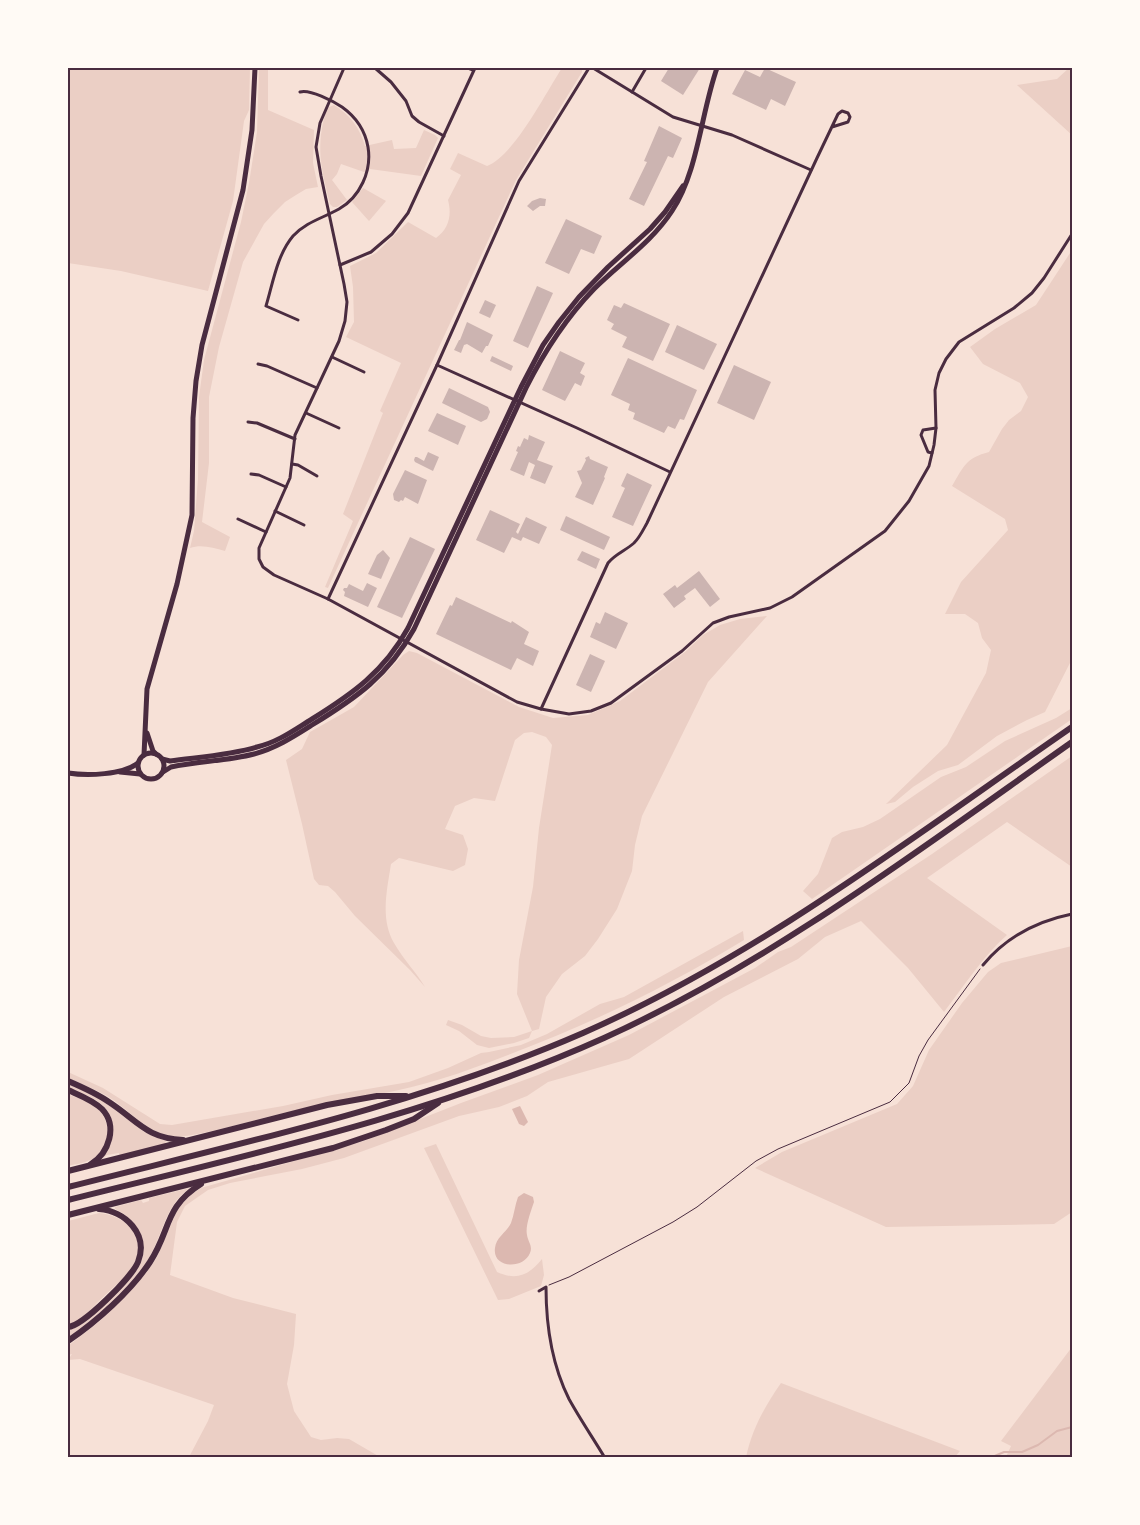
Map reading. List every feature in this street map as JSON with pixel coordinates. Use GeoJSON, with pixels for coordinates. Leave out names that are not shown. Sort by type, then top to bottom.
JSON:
{"type":"FeatureCollection","features":[{"type":"Feature","properties":{"kind":"highway"},"geometry":{"type":"LineString","coordinates":[[68,1187],[343,1118],[500,1067],[585,1032],[644,1004],[734,955],[823,899],[1072,727]]}},
{"type":"Feature","properties":{"kind":"highway"},"geometry":{"type":"LineString","coordinates":[[68,1200],[258,1152],[409,1110],[516,1074],[605,1038],[747,963],[896,865],[1072,742]]}},
{"type":"Feature","properties":{"kind":"highway"},"geometry":{"type":"LineString","coordinates":[[68,1081],[108,1101],[135,1123],[154,1135],[189,1140]]}},
{"type":"Feature","properties":{"kind":"highway"},"geometry":{"type":"LineString","coordinates":[[68,1090],[95,1103],[104,1110],[109,1120],[108,1146],[99,1158],[86,1167]]}},
{"type":"Feature","properties":{"kind":"highway"},"geometry":{"type":"LineString","coordinates":[[68,1172],[327,1105],[377,1096],[412,1096]]}},
{"type":"Feature","properties":{"kind":"highway"},"geometry":{"type":"LineString","coordinates":[[68,1215],[333,1148],[414,1119],[446,1098]]}},
{"type":"Feature","properties":{"kind":"highway"},"geometry":{"type":"LineString","coordinates":[[68,1341],[91,1325],[138,1279],[156,1252],[168,1221],[179,1202],[193,1189],[208,1180]]}},
{"type":"Feature","properties":{"kind":"highway"},"geometry":{"type":"LineString","coordinates":[[68,1327],[82,1321],[91,1314],[130,1275],[140,1255],[138,1237],[130,1222],[118,1213],[110,1210],[92,1209]]}},
{"type":"Feature","properties":{"kind":"main road"},"geometry":{"type":"LineString","coordinates":[[115,772],[133,766],[144,755],[147,689],[176,584],[192,515],[194,495],[193,418],[196,381],[202,346],[243,190],[252,130],[255,68]]}},
{"type":"Feature","properties":{"kind":"main road"},"geometry":{"type":"LineString","coordinates":[[68,773],[83,775],[115,772],[140,774],[152,780],[171,767],[253,754],[278,746],[363,692],[383,672],[405,641],[535,360],[559,322],[590,286],[632,250],[658,220],[685,182],[717,68]]}},
{"type":"Feature","properties":{"kind":"main road"},"geometry":{"type":"LineString","coordinates":[[146,727],[153,751],[162,759],[170,761],[242,750],[276,741],[362,686],[405,641]]}},
{"type":"Feature","properties":{"kind":"main road"},"geometry":{"type":"LineString","coordinates":[[144,755],[156,754]]}},
{"type":"Feature","properties":{"kind":"main road"},"geometry":{"type":"LineString","coordinates":[[162,759],[163,772]]}},
{"type":"Feature","properties":{"kind":"main road"},"geometry":{"type":"LineString","coordinates":[[138,763],[140,774]]}},
{"type":"Feature","properties":{"kind":"street"},"geometry":{"type":"LineString","coordinates":[[344,68],[320,123],[316,147],[340,265],[346,302],[345,321],[339,341],[295,439],[290,478],[258,548],[259,558],[263,567],[274,575],[328,599],[517,702],[541,709],[569,714],[591,711],[611,703],[682,651],[713,623],[770,608],[792,598],[885,530],[909,501],[929,466],[936,428],[935,390],[938,374],[946,359],[959,342],[1014,308],[1032,293],[1044,278],[1072,234]]}},
{"type":"Feature","properties":{"kind":"street"},"geometry":{"type":"LineString","coordinates":[[375,68],[391,82],[406,101],[412,116],[418,122],[444,136]]}},
{"type":"Feature","properties":{"kind":"street"},"geometry":{"type":"LineString","coordinates":[[340,265],[371,252],[392,234],[408,213],[474,69],[468,68]]}},
{"type":"Feature","properties":{"kind":"street"},"geometry":{"type":"LineString","coordinates":[[328,599],[437,365],[519,181],[589,68]]}},
{"type":"Feature","properties":{"kind":"street"},"geometry":{"type":"LineString","coordinates":[[593,68],[673,117],[732,135],[811,170]]}},
{"type":"Feature","properties":{"kind":"street"},"geometry":{"type":"LineString","coordinates":[[632,92],[646,68]]}},
{"type":"Feature","properties":{"kind":"street"},"geometry":{"type":"LineString","coordinates":[[298,320],[266,306],[281,254],[288,243],[303,227],[338,209],[354,196],[366,174],[368,157],[367,143],[358,122],[348,111],[329,100],[305,90],[300,92]]}},
{"type":"Feature","properties":{"kind":"street"},"geometry":{"type":"LineString","coordinates":[[541,709],[608,563],[614,556],[633,544],[640,536],[811,170],[832,128],[842,111],[848,113],[850,117],[848,122],[832,128]]}},
{"type":"Feature","properties":{"kind":"street"},"geometry":{"type":"LineString","coordinates":[[332,357],[364,372]]}},
{"type":"Feature","properties":{"kind":"street"},"geometry":{"type":"LineString","coordinates":[[258,364],[267,366],[317,388]]}},
{"type":"Feature","properties":{"kind":"street"},"geometry":{"type":"LineString","coordinates":[[437,365],[670,472]]}},
{"type":"Feature","properties":{"kind":"street"},"geometry":{"type":"LineString","coordinates":[[306,413],[339,428]]}},
{"type":"Feature","properties":{"kind":"street"},"geometry":{"type":"LineString","coordinates":[[248,422],[257,423],[295,439]]}},
{"type":"Feature","properties":{"kind":"street"},"geometry":{"type":"LineString","coordinates":[[932,453],[928,452],[922,435],[923,430],[936,428]]}},
{"type":"Feature","properties":{"kind":"street"},"geometry":{"type":"LineString","coordinates":[[292,464],[298,465],[318,476]]}},
{"type":"Feature","properties":{"kind":"street"},"geometry":{"type":"LineString","coordinates":[[251,474],[259,475],[286,487]]}},
{"type":"Feature","properties":{"kind":"street"},"geometry":{"type":"LineString","coordinates":[[275,512],[304,525]]}},
{"type":"Feature","properties":{"kind":"street"},"geometry":{"type":"LineString","coordinates":[[238,519],[266,532]]}},
{"type":"Feature","properties":{"kind":"street"},"geometry":{"type":"LineString","coordinates":[[983,965],[1003,944],[1019,932],[1038,923],[1072,914]]}},
{"type":"Feature","properties":{"kind":"street"},"geometry":{"type":"LineString","coordinates":[[539,1291],[546,1287],[551,1340],[560,1377],[569,1398],[605,1458]]}},
{"type":"Feature","properties":{"kind":"path"},"geometry":{"type":"LineString","coordinates":[[546,1287],[674,1222],[697,1207],[756,1161],[778,1149],[890,1102],[909,1083],[919,1056],[928,1040],[983,965]]}},
{"type":"Feature","properties":{"kind":"shaded area"},"geometry":{"type":"Polygon","coordinates":[[[68,68],[250,68],[249,110],[244,121],[233,201],[208,291],[121,271],[68,263],[68,68]]]}},
{"type":"Feature","properties":{"kind":"shaded area"},"geometry":{"type":"Polygon","coordinates":[[[259,68],[268,68],[268,110],[314,130],[313,163],[318,187],[306,189],[285,202],[264,224],[243,262],[219,347],[209,397],[209,463],[202,522],[230,537],[225,551],[203,546],[190,548],[194,531],[198,479],[199,397],[204,360],[241,222],[249,183],[257,132],[259,68]]]}},
{"type":"Feature","properties":{"kind":"shaded area"},"geometry":{"type":"Polygon","coordinates":[[[562,68],[582,68],[582,72],[516,180],[328,588],[325,587],[353,521],[343,514],[383,413],[380,411],[401,363],[346,337],[354,322],[350,266],[376,253],[408,222],[436,238],[447,226],[450,211],[448,200],[461,175],[450,169],[458,153],[487,166],[497,160],[508,150],[528,123],[562,68]]]}},
{"type":"Feature","properties":{"kind":"shaded area"},"geometry":{"type":"Polygon","coordinates":[[[1069,68],[1072,68],[1072,135],[1017,85],[1057,79],[1069,68]]]}},
{"type":"Feature","properties":{"kind":"shaded area"},"geometry":{"type":"Polygon","coordinates":[[[334,105],[354,122],[365,146],[392,140],[394,149],[416,148],[424,130],[435,135],[438,138],[421,176],[370,169],[364,172],[341,164],[332,180],[347,200],[337,207],[333,207],[330,204],[324,179],[320,145],[327,108],[334,105]]]}},
{"type":"Feature","properties":{"kind":"shaded area"},"geometry":{"type":"Polygon","coordinates":[[[363,188],[386,201],[369,221],[352,202],[363,188]]]}},
{"type":"Feature","properties":{"kind":"shaded area"},"geometry":{"type":"Polygon","coordinates":[[[1072,250],[1072,659],[1045,712],[997,736],[958,765],[938,771],[913,787],[895,802],[886,804],[947,745],[986,673],[991,650],[982,638],[978,623],[965,614],[945,614],[961,582],[1008,530],[1005,519],[952,486],[970,460],[989,452],[1002,429],[1009,420],[1021,411],[1028,397],[1020,383],[983,364],[970,347],[995,329],[1036,305],[1072,250]]]}},
{"type":"Feature","properties":{"kind":"shaded area"},"geometry":{"type":"Polygon","coordinates":[[[767,616],[708,682],[642,816],[635,845],[632,871],[617,909],[585,956],[562,974],[546,997],[539,1029],[532,1031],[517,994],[519,960],[533,887],[539,828],[552,745],[546,737],[532,732],[524,733],[515,740],[495,801],[474,798],[455,806],[445,829],[463,835],[468,849],[465,865],[453,871],[399,858],[391,864],[386,904],[387,924],[394,943],[425,987],[355,916],[335,892],[328,886],[319,885],[314,879],[286,760],[302,749],[310,732],[354,707],[409,651],[417,653],[519,707],[553,718],[588,715],[620,701],[685,652],[703,635],[720,625],[740,619],[767,616]]]}},
{"type":"Feature","properties":{"kind":"shaded area"},"geometry":{"type":"Polygon","coordinates":[[[1072,708],[1072,719],[812,899],[803,891],[818,874],[832,838],[842,832],[863,827],[880,819],[941,777],[966,767],[1005,741],[1056,718],[1072,708]]]}},
{"type":"Feature","properties":{"kind":"shaded area"},"geometry":{"type":"Polygon","coordinates":[[[1072,756],[1072,867],[1007,822],[927,878],[1007,935],[982,962],[944,1012],[908,968],[861,921],[825,937],[798,959],[724,997],[629,1059],[548,1082],[527,1096],[499,1107],[459,1116],[344,1158],[302,1169],[230,1183],[208,1190],[185,1206],[177,1222],[170,1275],[233,1298],[296,1314],[294,1345],[287,1384],[294,1411],[311,1437],[321,1440],[349,1439],[380,1457],[189,1457],[208,1421],[214,1405],[80,1359],[68,1360],[72,1354],[68,1355],[68,1346],[100,1321],[147,1272],[157,1257],[178,1208],[201,1188],[364,1141],[538,1075],[629,1035],[755,968],[778,952],[791,947],[932,854],[1072,756]]]}},
{"type":"Feature","properties":{"kind":"shaded area"},"geometry":{"type":"Polygon","coordinates":[[[743,931],[744,940],[659,988],[602,1016],[491,1061],[427,1083],[297,1110],[208,1132],[178,1137],[157,1132],[107,1096],[68,1078],[68,1072],[103,1088],[160,1124],[172,1125],[409,1082],[448,1068],[481,1053],[521,1045],[547,1034],[600,1004],[624,997],[743,931]]]}},
{"type":"Feature","properties":{"kind":"shaded area"},"geometry":{"type":"Polygon","coordinates":[[[1072,946],[1072,1212],[1054,1224],[886,1227],[755,1168],[782,1152],[897,1104],[913,1086],[929,1050],[962,1003],[988,972],[1001,963],[1072,946]]]}},
{"type":"Feature","properties":{"kind":"shaded area"},"geometry":{"type":"Polygon","coordinates":[[[448,1020],[462,1025],[481,1036],[491,1038],[514,1037],[532,1031],[529,1038],[489,1048],[477,1045],[459,1031],[446,1025],[448,1020]]]}},
{"type":"Feature","properties":{"kind":"shaded area"},"geometry":{"type":"Polygon","coordinates":[[[68,1084],[98,1097],[144,1132],[166,1141],[165,1144],[120,1156],[119,1153],[107,1155],[102,1159],[112,1138],[113,1130],[110,1116],[100,1103],[89,1096],[68,1088],[68,1084]]]}},
{"type":"Feature","properties":{"kind":"shaded area"},"geometry":{"type":"Polygon","coordinates":[[[68,1094],[96,1107],[105,1119],[107,1133],[104,1147],[100,1153],[94,1158],[68,1166],[68,1094]]]}},
{"type":"Feature","properties":{"kind":"shaded area"},"geometry":{"type":"Polygon","coordinates":[[[520,1106],[528,1122],[524,1126],[519,1124],[512,1109],[520,1106]]]}},
{"type":"Feature","properties":{"kind":"shaded area"},"geometry":{"type":"Polygon","coordinates":[[[436,1144],[497,1272],[511,1276],[522,1275],[532,1269],[542,1259],[544,1275],[541,1286],[509,1299],[498,1300],[424,1148],[436,1144]]]}},
{"type":"Feature","properties":{"kind":"shaded area"},"geometry":{"type":"Polygon","coordinates":[[[190,1188],[174,1204],[155,1247],[135,1277],[108,1306],[68,1339],[68,1330],[86,1322],[96,1313],[131,1277],[142,1261],[144,1252],[141,1234],[130,1219],[115,1209],[115,1207],[141,1200],[143,1203],[149,1201],[149,1198],[190,1188]]]}},
{"type":"Feature","properties":{"kind":"shaded area"},"geometry":{"type":"Polygon","coordinates":[[[524,1193],[533,1197],[534,1202],[527,1227],[531,1251],[521,1262],[515,1264],[503,1263],[495,1255],[496,1244],[511,1223],[518,1197],[524,1193]]]}},
{"type":"Feature","properties":{"kind":"shaded area"},"geometry":{"type":"Polygon","coordinates":[[[99,1213],[118,1218],[132,1230],[138,1247],[137,1256],[130,1271],[122,1280],[86,1315],[68,1324],[68,1221],[99,1213]]]}},
{"type":"Feature","properties":{"kind":"shaded area"},"geometry":{"type":"Polygon","coordinates":[[[1072,1347],[1072,1457],[1006,1457],[1011,1446],[1001,1441],[1072,1347]]]}},
{"type":"Feature","properties":{"kind":"shaded area"},"geometry":{"type":"Polygon","coordinates":[[[781,1383],[960,1451],[954,1458],[746,1457],[760,1418],[781,1383]]]}},
{"type":"Feature","properties":{"kind":"building"},"geometry":{"type":"Polygon","coordinates":[[[669,68],[700,68],[683,95],[661,81],[669,68]]]}},
{"type":"Feature","properties":{"kind":"building"},"geometry":{"type":"Polygon","coordinates":[[[765,68],[796,82],[785,106],[771,99],[766,110],[732,94],[745,70],[760,77],[765,68]]]}},
{"type":"Feature","properties":{"kind":"building"},"geometry":{"type":"Polygon","coordinates":[[[659,126],[682,138],[673,158],[668,156],[644,206],[629,199],[647,162],[644,161],[659,126]]]}},
{"type":"Feature","properties":{"kind":"building"},"geometry":{"type":"Polygon","coordinates":[[[540,198],[546,199],[545,206],[540,206],[533,211],[527,206],[532,201],[540,198]]]}},
{"type":"Feature","properties":{"kind":"building"},"geometry":{"type":"Polygon","coordinates":[[[566,219],[602,236],[594,254],[581,249],[569,274],[545,263],[566,219]]]}},
{"type":"Feature","properties":{"kind":"building"},"geometry":{"type":"Polygon","coordinates":[[[537,286],[553,293],[528,348],[513,341],[537,286]]]}},
{"type":"Feature","properties":{"kind":"building"},"geometry":{"type":"Polygon","coordinates":[[[485,300],[496,305],[490,318],[479,313],[485,300]]]}},
{"type":"Feature","properties":{"kind":"building"},"geometry":{"type":"Polygon","coordinates":[[[624,303],[670,324],[653,361],[622,347],[627,337],[611,329],[614,324],[607,320],[614,305],[621,308],[624,303]]]}},
{"type":"Feature","properties":{"kind":"building"},"geometry":{"type":"Polygon","coordinates":[[[467,322],[493,335],[482,353],[467,344],[464,345],[461,353],[454,350],[467,322]]]}},
{"type":"Feature","properties":{"kind":"building"},"geometry":{"type":"Polygon","coordinates":[[[677,325],[717,344],[704,370],[665,352],[677,325]]]}},
{"type":"Feature","properties":{"kind":"building"},"geometry":{"type":"Polygon","coordinates":[[[560,351],[585,363],[580,373],[585,376],[581,386],[575,383],[565,401],[542,390],[560,351]]]}},
{"type":"Feature","properties":{"kind":"building"},"geometry":{"type":"Polygon","coordinates":[[[492,356],[513,366],[511,371],[490,361],[492,356]]]}},
{"type":"Feature","properties":{"kind":"building"},"geometry":{"type":"Polygon","coordinates":[[[628,358],[697,390],[684,420],[680,419],[675,429],[668,426],[664,433],[633,419],[635,413],[628,410],[630,404],[611,395],[628,358]]]}},
{"type":"Feature","properties":{"kind":"building"},"geometry":{"type":"Polygon","coordinates":[[[734,365],[771,382],[754,420],[717,403],[734,365]]]}},
{"type":"Feature","properties":{"kind":"building"},"geometry":{"type":"Polygon","coordinates":[[[449,388],[488,407],[490,412],[487,419],[481,422],[442,403],[449,388]]]}},
{"type":"Feature","properties":{"kind":"building"},"geometry":{"type":"Polygon","coordinates":[[[437,413],[466,426],[458,445],[428,431],[437,413]]]}},
{"type":"Feature","properties":{"kind":"building"},"geometry":{"type":"Polygon","coordinates":[[[529,435],[545,442],[537,460],[553,466],[545,484],[530,478],[535,465],[529,462],[524,476],[510,470],[518,452],[516,451],[518,446],[520,447],[524,438],[528,440],[529,435]]]}},
{"type":"Feature","properties":{"kind":"building"},"geometry":{"type":"Polygon","coordinates":[[[428,452],[439,457],[433,471],[414,460],[417,457],[424,461],[428,452]]]}},
{"type":"Feature","properties":{"kind":"building"},"geometry":{"type":"Polygon","coordinates":[[[589,456],[590,459],[608,467],[593,505],[575,497],[582,483],[577,471],[581,470],[586,460],[585,458],[589,456]]]}},
{"type":"Feature","properties":{"kind":"building"},"geometry":{"type":"Polygon","coordinates":[[[405,470],[427,480],[418,504],[405,497],[403,501],[394,500],[393,494],[405,470]]]}},
{"type":"Feature","properties":{"kind":"building"},"geometry":{"type":"Polygon","coordinates":[[[627,473],[652,485],[633,526],[612,517],[625,488],[621,486],[627,473]]]}},
{"type":"Feature","properties":{"kind":"building"},"geometry":{"type":"Polygon","coordinates":[[[490,510],[520,524],[516,532],[518,534],[526,517],[547,527],[539,544],[523,537],[521,541],[512,537],[504,553],[476,540],[490,510]]]}},
{"type":"Feature","properties":{"kind":"building"},"geometry":{"type":"Polygon","coordinates":[[[566,516],[610,537],[604,550],[560,530],[566,516]]]}},
{"type":"Feature","properties":{"kind":"building"},"geometry":{"type":"Polygon","coordinates":[[[410,537],[435,549],[402,618],[377,607],[410,537]]]}},
{"type":"Feature","properties":{"kind":"building"},"geometry":{"type":"Polygon","coordinates":[[[383,550],[390,558],[381,579],[368,574],[377,555],[383,550]]]}},
{"type":"Feature","properties":{"kind":"building"},"geometry":{"type":"Polygon","coordinates":[[[582,551],[600,559],[596,569],[577,560],[582,551]]]}},
{"type":"Feature","properties":{"kind":"building"},"geometry":{"type":"Polygon","coordinates":[[[699,571],[720,599],[710,607],[695,588],[684,596],[686,599],[674,608],[663,594],[675,585],[677,588],[699,571]]]}},
{"type":"Feature","properties":{"kind":"building"},"geometry":{"type":"Polygon","coordinates":[[[367,583],[377,588],[368,607],[344,596],[345,592],[343,590],[349,584],[363,591],[367,583]]]}},
{"type":"Feature","properties":{"kind":"building"},"geometry":{"type":"Polygon","coordinates":[[[456,597],[511,623],[512,621],[529,632],[524,644],[539,651],[533,666],[517,658],[511,670],[436,634],[456,597]]]}},
{"type":"Feature","properties":{"kind":"building"},"geometry":{"type":"Polygon","coordinates":[[[605,612],[628,623],[616,649],[590,637],[596,622],[600,624],[605,612]]]}},
{"type":"Feature","properties":{"kind":"building"},"geometry":{"type":"Polygon","coordinates":[[[590,654],[605,661],[591,692],[576,685],[590,654]]]}},
{"type":"Feature","properties":{"kind":"waterway"},"geometry":{"type":"LineString","coordinates":[[1072,1425],[1072,1430]]}},
{"type":"Feature","properties":{"kind":"waterway"},"geometry":{"type":"LineString","coordinates":[[990,1458],[1004,1452],[1022,1452],[1038,1445],[1057,1431],[1072,1427]]}}]}
